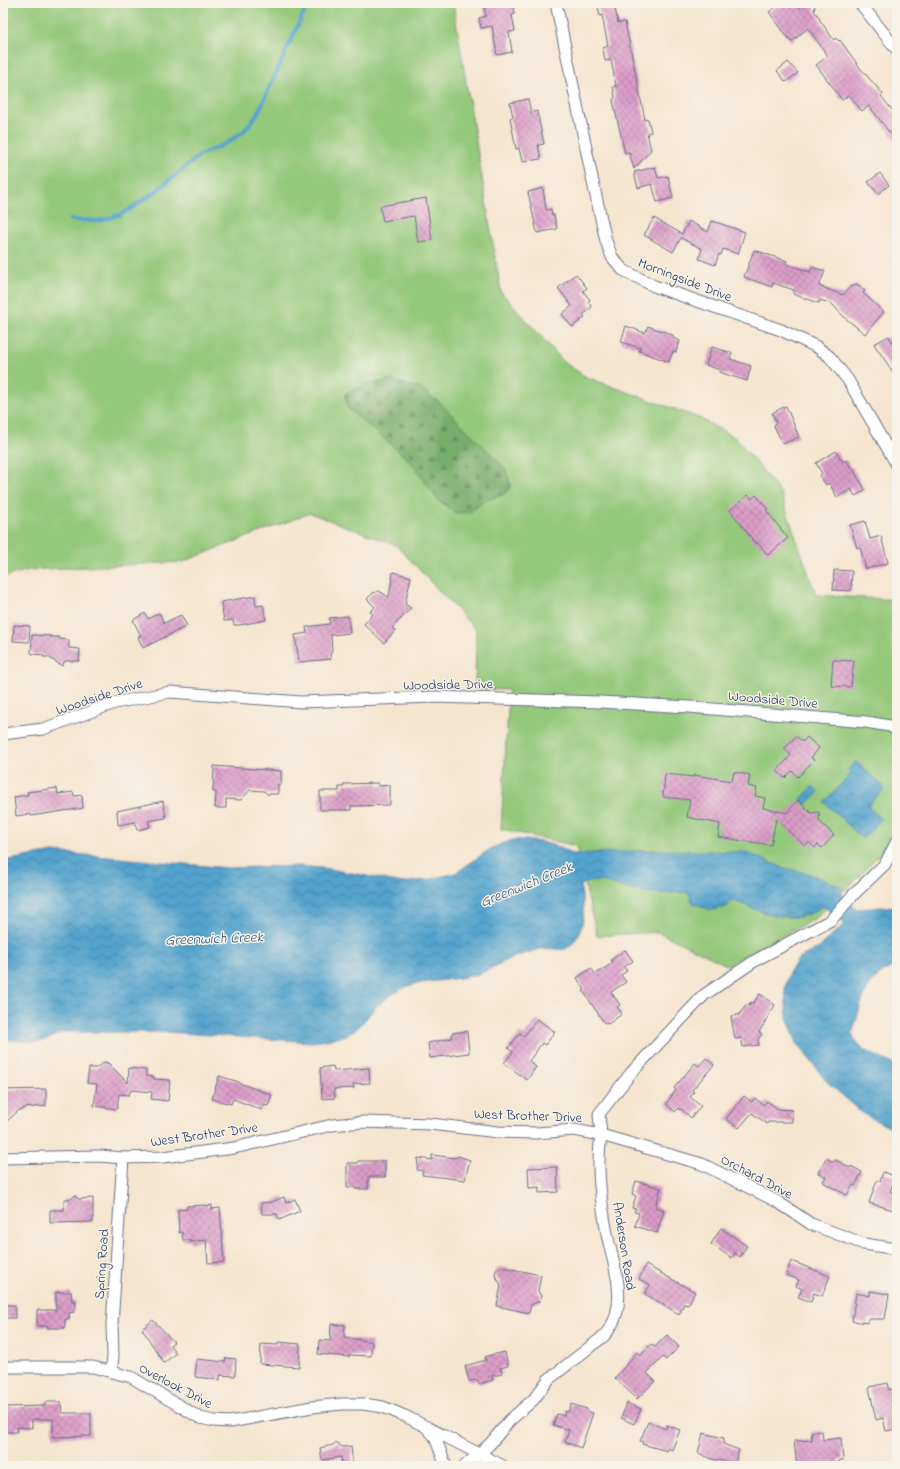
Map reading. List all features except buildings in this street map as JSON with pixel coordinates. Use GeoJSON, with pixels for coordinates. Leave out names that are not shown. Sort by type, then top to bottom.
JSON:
{"type":"FeatureCollection","features":[{"type":"Feature","properties":{"kind":"street","name":"Morningside Drive"},"geometry":{"type":"LineString","coordinates":[[556,3],[592,180],[606,241],[612,257],[623,270],[654,286],[781,330],[817,347],[830,357],[848,380],[897,465]]}},
{"type":"Feature","properties":{"kind":"street"},"geometry":{"type":"LineString","coordinates":[[860,3],[897,50]]}},
{"type":"Feature","properties":{"kind":"street","name":"Woodside Drive"},"geometry":{"type":"LineString","coordinates":[[3,734],[43,729],[115,703],[170,692],[301,702],[433,697],[600,702],[689,707],[866,722],[890,726],[897,730]]}},
{"type":"Feature","properties":{"kind":"street","name":"West Brother Drive"},"geometry":{"type":"LineString","coordinates":[[3,1158],[99,1156],[122,1158],[163,1157],[234,1148],[332,1125],[363,1122],[430,1124],[498,1132],[537,1133],[574,1130],[600,1134],[599,1114],[631,1073],[676,1023],[704,996],[756,960],[831,920],[853,895],[885,864],[897,841]]}},
{"type":"Feature","properties":{"kind":"street","name":"Orchard Drive"},"geometry":{"type":"LineString","coordinates":[[600,1134],[702,1164],[778,1202],[811,1224],[864,1244],[897,1249]]}},
{"type":"Feature","properties":{"kind":"street","name":"Anderson Road"},"geometry":{"type":"LineString","coordinates":[[465,1466],[490,1444],[509,1421],[534,1398],[549,1379],[604,1336],[616,1315],[618,1301],[616,1275],[599,1182],[597,1157],[600,1134]]}},
{"type":"Feature","properties":{"kind":"street","name":"Spring Road"},"geometry":{"type":"LineString","coordinates":[[111,1372],[113,1356],[112,1325],[122,1158]]}},
{"type":"Feature","properties":{"kind":"street","name":"Overlook Drive"},"geometry":{"type":"LineString","coordinates":[[3,1367],[93,1367],[131,1378],[200,1418],[214,1421],[230,1422],[312,1407],[364,1404],[383,1407],[426,1426],[502,1466]]}},
{"type":"Feature","properties":{"kind":"street"},"geometry":{"type":"LineString","coordinates":[[426,1426],[435,1437],[446,1466]]}},
{"type":"Feature","properties":{"kind":"green space"},"geometry":{"type":"Polygon","coordinates":[[[3,3],[453,3],[501,292],[565,363],[586,377],[699,418],[736,438],[780,492],[816,595],[897,600],[897,827],[890,842],[859,877],[814,919],[727,965],[658,932],[597,936],[576,846],[501,829],[509,690],[475,689],[476,630],[396,545],[310,513],[182,562],[29,570],[3,577],[3,3]]]}},
{"type":"Feature","properties":{"kind":"green space"},"geometry":{"type":"Polygon","coordinates":[[[390,380],[420,388],[440,403],[505,468],[511,486],[504,494],[484,501],[470,512],[456,513],[438,500],[410,461],[348,408],[345,394],[368,384],[390,380]]]}},
{"type":"Feature","properties":{"kind":"water"},"geometry":{"type":"Polygon","coordinates":[[[856,761],[885,788],[868,806],[881,819],[863,839],[824,802],[851,774],[848,770],[856,761]]]}},
{"type":"Feature","properties":{"kind":"water"},"geometry":{"type":"Polygon","coordinates":[[[813,786],[819,792],[806,805],[801,799],[813,786]]]}},
{"type":"Feature","properties":{"kind":"water","name":"Greenwich Creek"},"geometry":{"type":"Polygon","coordinates":[[[512,840],[544,842],[566,850],[572,854],[657,850],[745,852],[781,867],[810,874],[844,888],[840,892],[856,909],[897,906],[897,964],[877,977],[870,985],[862,1002],[852,1034],[860,1047],[865,1051],[897,1067],[897,1131],[865,1115],[826,1081],[797,1043],[787,1018],[785,989],[789,973],[799,958],[819,948],[844,924],[843,922],[823,906],[807,915],[798,917],[768,914],[731,900],[727,907],[711,910],[693,903],[688,892],[644,892],[597,881],[580,885],[583,902],[582,926],[575,941],[569,947],[563,949],[540,949],[514,957],[484,972],[473,975],[456,979],[410,985],[382,1002],[350,1033],[336,1038],[312,1042],[167,1032],[66,1032],[37,1042],[3,1040],[3,861],[53,852],[228,868],[301,866],[330,869],[403,883],[431,879],[456,873],[490,849],[512,840]]]}},
{"type":"Feature","properties":{"kind":"waterway"},"geometry":{"type":"LineString","coordinates":[[70,220],[100,221],[122,214],[155,192],[200,155],[227,143],[243,132],[257,115],[308,3]]}}]}
